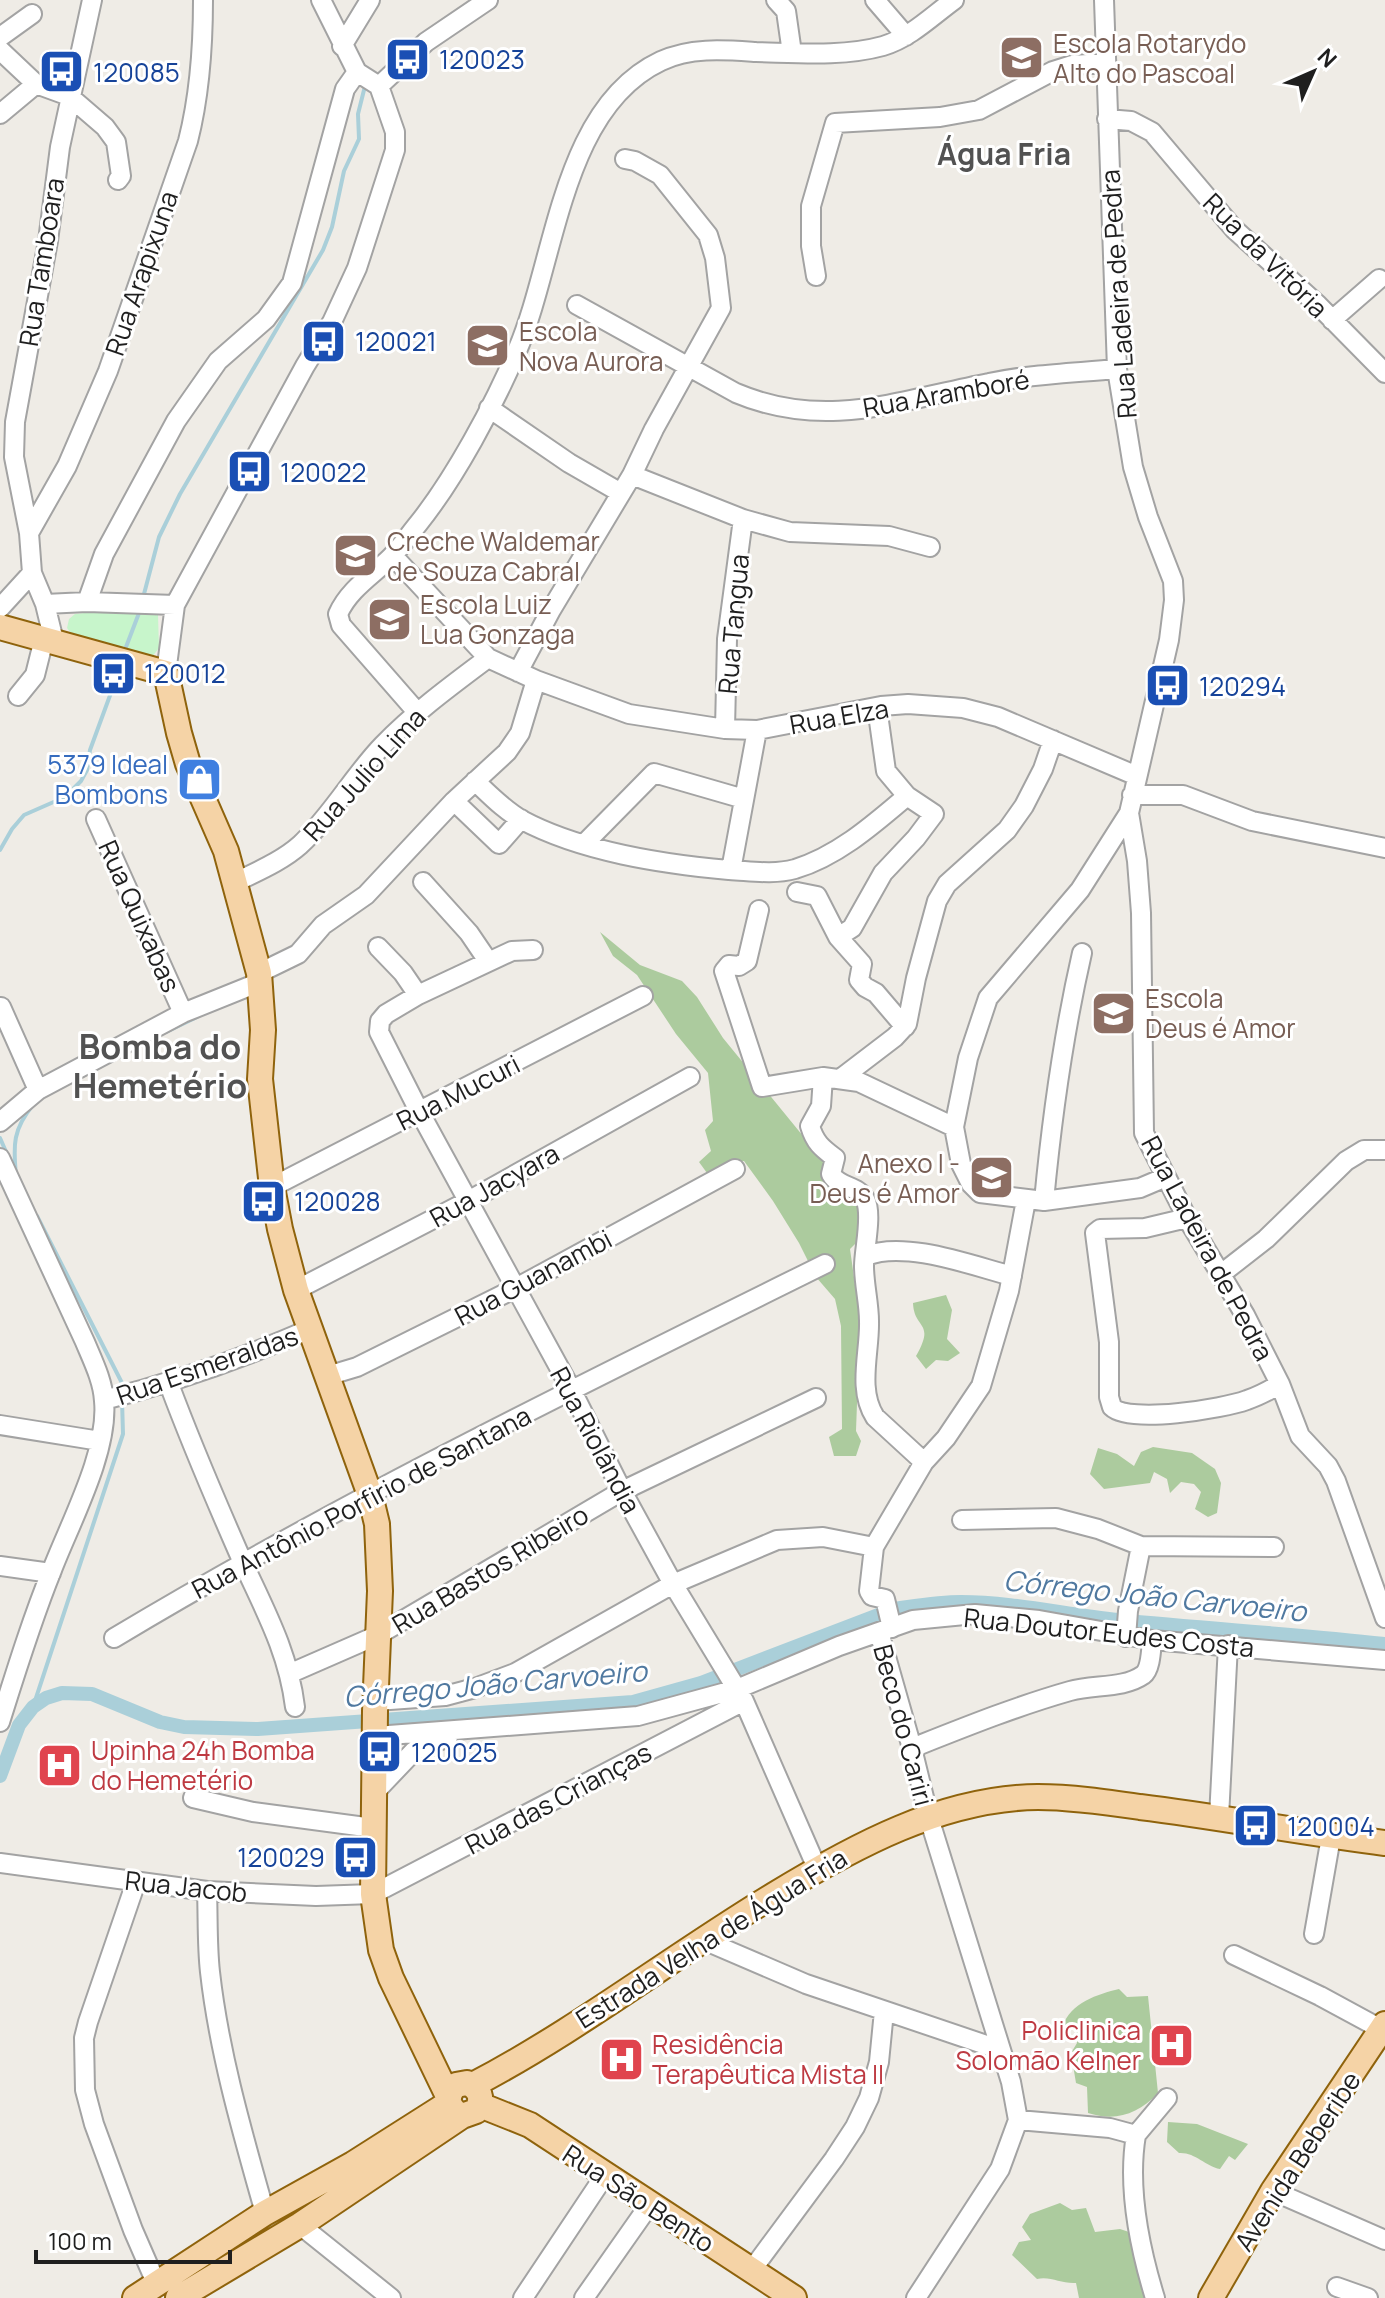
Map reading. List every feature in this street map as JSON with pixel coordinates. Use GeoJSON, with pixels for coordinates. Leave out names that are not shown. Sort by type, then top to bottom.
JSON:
{"type":"FeatureCollection","features":[{"type":"Feature","properties":{"kind":"main road"},"geometry":{"type":"LineString","coordinates":[[0,627],[166,673],[188,764],[226,851],[236,882],[259,978],[263,1030],[260,1079],[272,1187],[296,1290],[370,1495],[377,1524],[373,1894],[381,1950],[405,2011],[462,2098]]}},
{"type":"Feature","properties":{"kind":"main road","name":"Estrada Velha de Água Fria"},"geometry":{"type":"LineString","coordinates":[[178,2298],[300,2225],[462,2098],[701,1939],[817,1868],[861,1845],[929,1818],[979,1804],[1037,1797],[1219,1817],[1331,1837],[1385,1843]]}},
{"type":"Feature","properties":{"kind":"main road","name":"Avenida Beberibe"},"geometry":{"type":"LineString","coordinates":[[1211,2298],[1273,2191],[1383,2027]]}},
{"type":"Feature","properties":{"kind":"main road"},"geometry":{"type":"LineString","coordinates":[[505,2068],[502,2089],[530,2125]]}},
{"type":"Feature","properties":{"kind":"main road","name":"Estrada Velha de Água Fria"},"geometry":{"type":"LineString","coordinates":[[135,2298],[265,2213],[462,2098]]}},
{"type":"Feature","properties":{"kind":"main road","name":"Rua São Bento"},"geometry":{"type":"LineString","coordinates":[[462,2098],[530,2125],[599,2185],[650,2204],[794,2298]]}},
{"type":"Feature","properties":{"kind":"street","name":"Rua Tamboara"},"geometry":{"type":"LineString","coordinates":[[49,640],[45,604],[32,573],[29,533],[7,457],[48,241],[69,96],[92,0]]}},
{"type":"Feature","properties":{"kind":"street","name":"Rua Arapixuna"},"geometry":{"type":"LineString","coordinates":[[29,533],[67,466],[108,371],[188,141],[196,110],[203,51],[203,0]]}},
{"type":"Feature","properties":{"kind":"street"},"geometry":{"type":"LineString","coordinates":[[166,673],[175,605],[332,322],[357,268],[396,141],[379,86],[357,72],[321,0]]}},
{"type":"Feature","properties":{"kind":"street"},"geometry":{"type":"LineString","coordinates":[[342,46],[370,0]]}},
{"type":"Feature","properties":{"kind":"street"},"geometry":{"type":"LineString","coordinates":[[379,86],[426,42],[488,0]]}},
{"type":"Feature","properties":{"kind":"street"},"geometry":{"type":"LineString","coordinates":[[776,0],[786,11],[792,53]]}},
{"type":"Feature","properties":{"kind":"street"},"geometry":{"type":"LineString","coordinates":[[875,0],[906,36]]}},
{"type":"Feature","properties":{"kind":"street"},"geometry":{"type":"LineString","coordinates":[[417,712],[338,618],[344,602],[393,556],[431,508],[489,408],[526,328],[567,184],[583,148],[614,98],[641,71],[679,55],[716,50],[841,52],[884,46],[906,36],[954,0]]}},
{"type":"Feature","properties":{"kind":"street","name":"Rua Ladeira de Pedra"},"geometry":{"type":"LineString","coordinates":[[1104,0],[1117,369],[1133,467],[1148,517],[1166,559],[1174,591],[1169,640],[1130,804],[1141,913],[1144,1133],[1187,1218],[1280,1384],[1300,1436],[1328,1466],[1336,1481],[1385,1618]]}},
{"type":"Feature","properties":{"kind":"street"},"geometry":{"type":"LineString","coordinates":[[0,37],[32,14]]}},
{"type":"Feature","properties":{"kind":"street"},"geometry":{"type":"LineString","coordinates":[[0,50],[36,84],[69,96],[99,121],[116,142],[121,176],[118,180]]}},
{"type":"Feature","properties":{"kind":"street"},"geometry":{"type":"LineString","coordinates":[[816,276],[811,246],[811,206],[835,123],[940,117],[979,110],[1053,71],[1072,65],[1106,63]]}},
{"type":"Feature","properties":{"kind":"street"},"geometry":{"type":"LineString","coordinates":[[87,602],[104,554],[176,421],[218,361],[266,319],[292,283],[345,89],[357,72]]}},
{"type":"Feature","properties":{"kind":"street"},"geometry":{"type":"LineString","coordinates":[[0,114],[36,84]]}},
{"type":"Feature","properties":{"kind":"street","name":"Rua da Vitória"},"geometry":{"type":"LineString","coordinates":[[1107,119],[1131,121],[1152,132],[1234,229],[1385,373]]}},
{"type":"Feature","properties":{"kind":"street"},"geometry":{"type":"LineString","coordinates":[[518,672],[551,610],[632,475],[721,308],[714,249],[708,235],[660,175],[625,159]]}},
{"type":"Feature","properties":{"kind":"street"},"geometry":{"type":"LineString","coordinates":[[1332,320],[1379,279]]}},
{"type":"Feature","properties":{"kind":"street","name":"Rua Aramboré"},"geometry":{"type":"LineString","coordinates":[[577,305],[759,403],[813,411],[885,407],[991,382],[1117,369]]}},
{"type":"Feature","properties":{"kind":"street"},"geometry":{"type":"LineString","coordinates":[[489,408],[569,463],[621,493]]}},
{"type":"Feature","properties":{"kind":"street"},"geometry":{"type":"LineString","coordinates":[[632,475],[743,519],[790,532],[889,536],[930,547]]}},
{"type":"Feature","properties":{"kind":"street","name":"Rua Tangua"},"geometry":{"type":"LineString","coordinates":[[725,729],[727,639],[743,519]]}},
{"type":"Feature","properties":{"kind":"street"},"geometry":{"type":"LineString","coordinates":[[393,556],[488,658]]}},
{"type":"Feature","properties":{"kind":"street"},"geometry":{"type":"LineString","coordinates":[[0,608],[32,573]]}},
{"type":"Feature","properties":{"kind":"street"},"geometry":{"type":"LineString","coordinates":[[45,604],[175,605]]}},
{"type":"Feature","properties":{"kind":"street"},"geometry":{"type":"LineString","coordinates":[[18,696],[35,675],[49,640]]}},
{"type":"Feature","properties":{"kind":"street","name":"Rua Elza"},"geometry":{"type":"LineString","coordinates":[[488,658],[536,680],[629,714],[725,729],[757,730],[908,704],[963,708],[998,717],[1137,776]]}},
{"type":"Feature","properties":{"kind":"street","name":"Rua Julio Lima"},"geometry":{"type":"LineString","coordinates":[[236,882],[298,847],[382,746],[417,712],[488,658]]}},
{"type":"Feature","properties":{"kind":"street"},"geometry":{"type":"LineString","coordinates":[[0,1122],[38,1090],[183,1013],[259,978],[298,954],[323,925],[366,895],[454,801],[507,752],[520,733],[536,680]]}},
{"type":"Feature","properties":{"kind":"street"},"geometry":{"type":"LineString","coordinates":[[838,937],[852,928],[883,873],[934,814],[907,796],[886,771],[877,707]]}},
{"type":"Feature","properties":{"kind":"street"},"geometry":{"type":"LineString","coordinates":[[731,870],[757,730]]}},
{"type":"Feature","properties":{"kind":"street"},"geometry":{"type":"LineString","coordinates":[[924,1462],[870,1409],[865,1381],[869,1321],[864,1265],[866,1201],[860,1193],[834,1179],[831,1174],[835,1158],[817,1145],[810,1126],[831,1078],[895,1037],[905,1027],[937,901],[947,884],[1007,830],[1024,806],[1043,769],[1053,740]]}},
{"type":"Feature","properties":{"kind":"street"},"geometry":{"type":"LineString","coordinates":[[585,843],[654,773],[744,799]]}},
{"type":"Feature","properties":{"kind":"street"},"geometry":{"type":"LineString","coordinates":[[475,781],[521,819],[585,843],[678,866],[769,873],[814,862],[863,833],[907,796]]}},
{"type":"Feature","properties":{"kind":"street"},"geometry":{"type":"LineString","coordinates":[[1166,1177],[1140,1188],[1035,1200],[977,1192],[961,1164],[954,1127],[968,1058],[988,998],[1080,890],[1130,804],[1183,795],[1252,821],[1385,848]]}},
{"type":"Feature","properties":{"kind":"street"},"geometry":{"type":"LineString","coordinates":[[454,801],[499,844],[521,819]]}},
{"type":"Feature","properties":{"kind":"street","name":"Rua Quixabas"},"geometry":{"type":"LineString","coordinates":[[96,819],[183,1013]]}},
{"type":"Feature","properties":{"kind":"street"},"geometry":{"type":"LineString","coordinates":[[423,882],[469,933],[488,961]]}},
{"type":"Feature","properties":{"kind":"street"},"geometry":{"type":"LineString","coordinates":[[797,892],[817,896],[838,937],[862,964],[859,980],[876,993],[905,1027]]}},
{"type":"Feature","properties":{"kind":"street"},"geometry":{"type":"LineString","coordinates":[[759,910],[747,961],[739,966],[729,965],[724,971],[762,1087],[831,1078],[859,1082],[954,1127]]}},
{"type":"Feature","properties":{"kind":"street"},"geometry":{"type":"LineString","coordinates":[[378,947],[403,973],[418,995],[512,951],[533,950]]}},
{"type":"Feature","properties":{"kind":"street"},"geometry":{"type":"LineString","coordinates":[[375,1718],[515,1673],[673,1584],[761,1546],[791,1538],[823,1537],[874,1547],[924,1462],[946,1438],[981,1386],[1035,1200],[1082,953]]}},
{"type":"Feature","properties":{"kind":"street","name":"Rua Riolândia"},"geometry":{"type":"LineString","coordinates":[[418,995],[386,1014],[380,1021],[379,1032],[572,1391],[622,1491],[673,1584],[736,1688],[817,1868]]}},
{"type":"Feature","properties":{"kind":"street","name":"Rua Mucuri"},"geometry":{"type":"LineString","coordinates":[[272,1187],[643,996]]}},
{"type":"Feature","properties":{"kind":"street"},"geometry":{"type":"LineString","coordinates":[[1,1007],[38,1090]]}},
{"type":"Feature","properties":{"kind":"street","name":"Rua Jacyara"},"geometry":{"type":"LineString","coordinates":[[296,1290],[468,1201],[690,1077]]}},
{"type":"Feature","properties":{"kind":"street"},"geometry":{"type":"LineString","coordinates":[[1221,1274],[1266,1239],[1346,1161],[1364,1150],[1385,1150]]}},
{"type":"Feature","properties":{"kind":"street"},"geometry":{"type":"LineString","coordinates":[[1,1715],[51,1573],[87,1485],[116,1397],[98,1372],[4,1165]]}},
{"type":"Feature","properties":{"kind":"street","name":"Rua Guanambi"},"geometry":{"type":"LineString","coordinates":[[327,1376],[357,1367],[516,1288],[735,1169]]}},
{"type":"Feature","properties":{"kind":"street"},"geometry":{"type":"LineString","coordinates":[[1187,1218],[1145,1228],[1106,1228],[1095,1233],[1109,1342],[1109,1397],[1112,1407],[1126,1414],[1193,1411],[1247,1400],[1280,1384]]}},
{"type":"Feature","properties":{"kind":"street"},"geometry":{"type":"LineString","coordinates":[[866,1256],[887,1251],[916,1253],[1012,1276]]}},
{"type":"Feature","properties":{"kind":"street","name":"Rua Antônio Porfirio de Santana"},"geometry":{"type":"LineString","coordinates":[[114,1638],[243,1563],[370,1495],[825,1264]]}},
{"type":"Feature","properties":{"kind":"street","name":"Rua Esmeraldas"},"geometry":{"type":"LineString","coordinates":[[116,1397],[169,1384],[246,1357],[310,1329]]}},
{"type":"Feature","properties":{"kind":"street"},"geometry":{"type":"LineString","coordinates":[[169,1384],[196,1458],[291,1673],[295,1707]]}},
{"type":"Feature","properties":{"kind":"street","name":"Rua Bastos Ribeiro"},"geometry":{"type":"LineString","coordinates":[[291,1673],[378,1635],[622,1491],[816,1398]]}},
{"type":"Feature","properties":{"kind":"street"},"geometry":{"type":"LineString","coordinates":[[0,1425],[100,1441]]}},
{"type":"Feature","properties":{"kind":"street"},"geometry":{"type":"LineString","coordinates":[[962,1520],[1056,1518],[1098,1529],[1141,1546],[1274,1547]]}},
{"type":"Feature","properties":{"kind":"street"},"geometry":{"type":"LineString","coordinates":[[1127,1625],[1141,1546]]}},
{"type":"Feature","properties":{"kind":"street","name":"Beco do Cariri"},"geometry":{"type":"LineString","coordinates":[[874,1547],[869,1591],[872,1596],[883,1597],[929,1818],[1011,2082],[1018,2120]]}},
{"type":"Feature","properties":{"kind":"street"},"geometry":{"type":"LineString","coordinates":[[0,1566],[51,1573]]}},
{"type":"Feature","properties":{"kind":"street","name":"Rua Doutor Eudes Costa"},"geometry":{"type":"LineString","coordinates":[[375,1718],[466,1729],[638,1716],[736,1688],[839,1646],[886,1620],[975,1614],[1127,1625],[1152,1640],[1385,1660]]}},
{"type":"Feature","properties":{"kind":"street"},"geometry":{"type":"LineString","coordinates":[[912,1748],[1074,1689],[1120,1683],[1145,1673],[1152,1640]]}},
{"type":"Feature","properties":{"kind":"street"},"geometry":{"type":"LineString","coordinates":[[1219,1817],[1228,1645]]}},
{"type":"Feature","properties":{"kind":"street","name":"Rua das Crianças"},"geometry":{"type":"LineString","coordinates":[[373,1894],[736,1688]]}},
{"type":"Feature","properties":{"kind":"street"},"geometry":{"type":"LineString","coordinates":[[375,1792],[414,1751],[466,1729]]}},
{"type":"Feature","properties":{"kind":"street"},"geometry":{"type":"LineString","coordinates":[[193,1798],[253,1812],[373,1828]]}},
{"type":"Feature","properties":{"kind":"street"},"geometry":{"type":"LineString","coordinates":[[1314,1934],[1331,1837]]}},
{"type":"Feature","properties":{"kind":"street","name":"Rua Jacob"},"geometry":{"type":"LineString","coordinates":[[0,1863],[207,1891],[316,1896],[373,1894]]}},
{"type":"Feature","properties":{"kind":"street"},"geometry":{"type":"LineString","coordinates":[[136,1882],[84,2038],[85,2090],[94,2124],[133,2230],[157,2285]]}},
{"type":"Feature","properties":{"kind":"street"},"geometry":{"type":"LineString","coordinates":[[207,1891],[214,1996],[233,2089],[265,2213]]}},
{"type":"Feature","properties":{"kind":"street"},"geometry":{"type":"LineString","coordinates":[[701,1939],[806,1984],[1001,2050]]}},
{"type":"Feature","properties":{"kind":"street"},"geometry":{"type":"LineString","coordinates":[[1234,1955],[1383,2027]]}},
{"type":"Feature","properties":{"kind":"street"},"geometry":{"type":"LineString","coordinates":[[751,2271],[834,2159],[860,2118],[879,2062],[884,2011]]}},
{"type":"Feature","properties":{"kind":"street"},"geometry":{"type":"LineString","coordinates":[[1155,2298],[1133,2191],[1131,2164],[1136,2135],[1167,2098]]}},
{"type":"Feature","properties":{"kind":"street"},"geometry":{"type":"LineString","coordinates":[[916,2298],[1000,2169],[1018,2120],[1110,2128],[1136,2135]]}},
{"type":"Feature","properties":{"kind":"street"},"geometry":{"type":"LineString","coordinates":[[523,2298],[599,2185]]}},
{"type":"Feature","properties":{"kind":"street"},"geometry":{"type":"LineString","coordinates":[[1273,2191],[1385,2240]]}},
{"type":"Feature","properties":{"kind":"street"},"geometry":{"type":"LineString","coordinates":[[584,2298],[650,2204]]}},
{"type":"Feature","properties":{"kind":"street"},"geometry":{"type":"LineString","coordinates":[[300,2225],[391,2298]]}},
{"type":"Feature","properties":{"kind":"street"},"geometry":{"type":"LineString","coordinates":[[1337,2287],[1368,2298]]}},
{"type":"Feature","properties":{"kind":"green space"},"geometry":{"type":"Polygon","coordinates":[[[121,609],[158,615],[159,648],[152,657],[93,643],[67,628],[69,619],[75,614],[121,609]]]}},
{"type":"Feature","properties":{"kind":"green space"},"geometry":{"type":"Polygon","coordinates":[[[600,932],[640,965],[682,981],[697,997],[723,1038],[825,1163],[870,1210],[865,1234],[850,1249],[860,1320],[856,1431],[861,1441],[856,1456],[834,1456],[829,1437],[842,1429],[841,1326],[835,1299],[816,1277],[773,1201],[744,1161],[730,1162],[707,1173],[699,1162],[711,1151],[705,1130],[713,1121],[708,1073],[676,1034],[637,975],[613,956],[600,932]]]}},
{"type":"Feature","properties":{"kind":"green space"},"geometry":{"type":"Polygon","coordinates":[[[946,1295],[952,1310],[947,1339],[960,1353],[948,1361],[936,1360],[926,1369],[916,1356],[924,1331],[913,1303],[946,1295]]]}},
{"type":"Feature","properties":{"kind":"green space"},"geometry":{"type":"Polygon","coordinates":[[[1153,1447],[1192,1453],[1215,1469],[1221,1483],[1217,1513],[1208,1517],[1195,1509],[1201,1492],[1194,1484],[1181,1482],[1170,1493],[1167,1479],[1154,1472],[1150,1483],[1104,1489],[1090,1474],[1098,1448],[1117,1454],[1134,1466],[1141,1452],[1153,1447]]]}},
{"type":"Feature","properties":{"kind":"green space"},"geometry":{"type":"Polygon","coordinates":[[[1119,1989],[1127,1997],[1148,1996],[1158,2093],[1134,2111],[1117,2116],[1098,2116],[1088,2113],[1087,2087],[1076,2083],[1071,2053],[1077,2043],[1076,2031],[1063,2026],[1078,2006],[1119,1989]]]}},
{"type":"Feature","properties":{"kind":"green space"},"geometry":{"type":"Polygon","coordinates":[[[1168,2122],[1197,2124],[1248,2144],[1235,2160],[1229,2156],[1220,2169],[1179,2153],[1167,2142],[1168,2122]]]}},
{"type":"Feature","properties":{"kind":"green space"},"geometry":{"type":"Polygon","coordinates":[[[1060,2203],[1072,2210],[1086,2208],[1095,2232],[1120,2229],[1132,2233],[1155,2298],[1079,2298],[1076,2283],[1037,2279],[1012,2255],[1019,2242],[1031,2240],[1022,2227],[1030,2214],[1060,2203]]]}},
{"type":"Feature","properties":{"kind":"waterway"},"geometry":{"type":"LineString","coordinates":[[144,594],[159,537],[180,494],[323,250],[332,227],[344,171],[359,139],[358,114],[365,86]]}},
{"type":"Feature","properties":{"kind":"waterway"},"geometry":{"type":"LineString","coordinates":[[126,647],[139,613]]}},
{"type":"Feature","properties":{"kind":"waterway"},"geometry":{"type":"LineString","coordinates":[[0,850],[24,815],[65,797],[81,781],[112,690]]}},
{"type":"Feature","properties":{"kind":"waterway"},"geometry":{"type":"LineString","coordinates":[[166,1032],[197,1017]]}},
{"type":"Feature","properties":{"kind":"waterway"},"geometry":{"type":"LineString","coordinates":[[16,1175],[16,1138],[21,1122],[33,1105]]}},
{"type":"Feature","properties":{"kind":"waterway"},"geometry":{"type":"LineString","coordinates":[[0,1138],[7,1154]]}},
{"type":"Feature","properties":{"kind":"waterway"},"geometry":{"type":"LineString","coordinates":[[37,1216],[122,1383],[122,1391]]}},
{"type":"Feature","properties":{"kind":"waterway"},"geometry":{"type":"LineString","coordinates":[[33,1707],[123,1434],[122,1400]]}},
{"type":"Feature","properties":{"kind":"waterway","name":"Córrego João Carvoeiro"},"geometry":{"type":"LineString","coordinates":[[0,1776],[19,1725],[33,1707],[46,1698],[62,1693],[92,1694],[160,1722],[184,1727],[258,1729],[633,1702],[701,1683],[894,1609],[936,1603],[1001,1604],[1118,1620],[1385,1644]]}},
{"type":"Feature","properties":{"kind":"place","name":"Escola Rotarydo Alto do Pascoal"},"geometry":{"type":"Point","coordinates":[1022,58]}},
{"type":"Feature","properties":{"kind":"place","name":"120023"},"geometry":{"type":"Point","coordinates":[408,59]}},
{"type":"Feature","properties":{"kind":"place","name":"120085"},"geometry":{"type":"Point","coordinates":[62,72]}},
{"type":"Feature","properties":{"kind":"place","name":"120021"},"geometry":{"type":"Point","coordinates":[324,341]}},
{"type":"Feature","properties":{"kind":"place","name":"Escola Nova Aurora"},"geometry":{"type":"Point","coordinates":[488,346]}},
{"type":"Feature","properties":{"kind":"place","name":"120022"},"geometry":{"type":"Point","coordinates":[249,472]}},
{"type":"Feature","properties":{"kind":"place","name":"Creche Waldemar de Souza Cabral"},"geometry":{"type":"Point","coordinates":[356,556]}},
{"type":"Feature","properties":{"kind":"place","name":"Escola Luiz Lua Gonzaga"},"geometry":{"type":"Point","coordinates":[389,619]}},
{"type":"Feature","properties":{"kind":"place","name":"120012"},"geometry":{"type":"Point","coordinates":[113,673]}},
{"type":"Feature","properties":{"kind":"place","name":"120294"},"geometry":{"type":"Point","coordinates":[1168,686]}},
{"type":"Feature","properties":{"kind":"place","name":"5379 Ideal Bombons"},"geometry":{"type":"Point","coordinates":[199,779]}},
{"type":"Feature","properties":{"kind":"place","name":"Escola Deus é Amor"},"geometry":{"type":"Point","coordinates":[1114,1013]}},
{"type":"Feature","properties":{"kind":"place","name":"Anexo I - Deus é Amor"},"geometry":{"type":"Point","coordinates":[991,1178]}},
{"type":"Feature","properties":{"kind":"place","name":"120028"},"geometry":{"type":"Point","coordinates":[263,1201]}},
{"type":"Feature","properties":{"kind":"place","name":"120025"},"geometry":{"type":"Point","coordinates":[380,1752]}},
{"type":"Feature","properties":{"kind":"place","name":"Upinha 24h Bomba do Hemetério"},"geometry":{"type":"Point","coordinates":[60,1765]}},
{"type":"Feature","properties":{"kind":"place","name":"120004"},"geometry":{"type":"Point","coordinates":[1256,1826]}},
{"type":"Feature","properties":{"kind":"place","name":"120029"},"geometry":{"type":"Point","coordinates":[356,1857]}},
{"type":"Feature","properties":{"kind":"place","name":"Policlinica Solomão Kelner"},"geometry":{"type":"Point","coordinates":[1172,2045]}},
{"type":"Feature","properties":{"kind":"place","name":"Residência Terapêutica Mista II"},"geometry":{"type":"Point","coordinates":[621,2059]}},
{"type":"Feature","properties":{"kind":"district","name":"Água Fria"},"geometry":{"type":"Point","coordinates":[1004,153]}},
{"type":"Feature","properties":{"kind":"district","name":"Bomba do Hemetério"},"geometry":{"type":"Point","coordinates":[160,1066]}}]}
